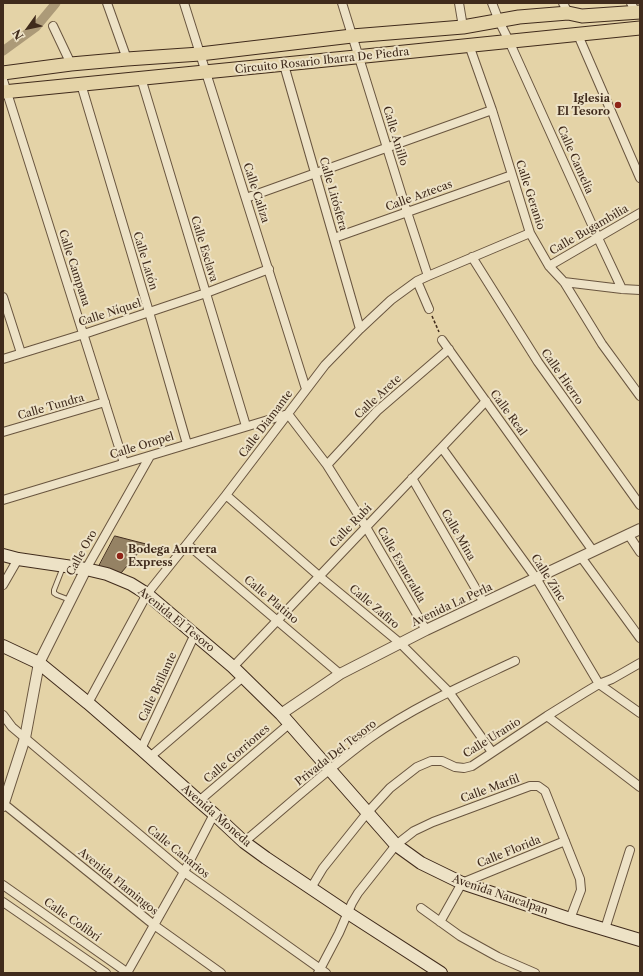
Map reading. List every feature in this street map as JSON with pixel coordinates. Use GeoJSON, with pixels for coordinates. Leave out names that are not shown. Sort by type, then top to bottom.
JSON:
{"type":"FeatureCollection","features":[{"type":"Feature","properties":{"kind":"main road"},"geometry":{"type":"LineString","coordinates":[[3,73],[71,64],[200,54],[352,36],[463,27],[565,8],[582,16],[635,9]]}},
{"type":"Feature","properties":{"kind":"main road","name":"Circuito Rosario Ibarra De Piedra"},"geometry":{"type":"LineString","coordinates":[[4,88],[81,84],[640,28]]}},
{"type":"Feature","properties":{"kind":"main road","name":"Avenida El Tesoro"},"geometry":{"type":"LineString","coordinates":[[3,555],[18,559],[86,569],[107,574],[131,584],[147,594],[195,634],[233,667],[281,714]]}},
{"type":"Feature","properties":{"kind":"main road","name":"Avenida Moneda"},"geometry":{"type":"LineString","coordinates":[[3,646],[38,663],[88,703],[244,842],[348,913],[441,973]]}},
{"type":"Feature","properties":{"kind":"main road","name":"Avenida Naucalpan"},"geometry":{"type":"LineString","coordinates":[[281,714],[396,845],[421,863],[462,883],[570,919],[640,940]]}},
{"type":"Feature","properties":{"kind":"street"},"geometry":{"type":"LineString","coordinates":[[107,3],[127,59]]}},
{"type":"Feature","properties":{"kind":"street","name":"Calle Caliza"},"geometry":{"type":"LineString","coordinates":[[184,3],[306,389]]}},
{"type":"Feature","properties":{"kind":"street","name":"Calle Anillo"},"geometry":{"type":"LineString","coordinates":[[342,3],[428,276]]}},
{"type":"Feature","properties":{"kind":"street"},"geometry":{"type":"LineString","coordinates":[[459,3],[463,27]]}},
{"type":"Feature","properties":{"kind":"street","name":"Calle Camelia"},"geometry":{"type":"LineString","coordinates":[[492,3],[498,21],[509,41],[622,289]]}},
{"type":"Feature","properties":{"kind":"street"},"geometry":{"type":"LineString","coordinates":[[53,26],[71,64]]}},
{"type":"Feature","properties":{"kind":"street"},"geometry":{"type":"LineString","coordinates":[[578,35],[640,178]]}},
{"type":"Feature","properties":{"kind":"street","name":"Calle Geranio"},"geometry":{"type":"LineString","coordinates":[[469,45],[492,110],[530,233],[549,266],[564,282],[602,344],[640,396]]}},
{"type":"Feature","properties":{"kind":"street","name":"Calle Litósfera"},"geometry":{"type":"LineString","coordinates":[[284,64],[360,329]]}},
{"type":"Feature","properties":{"kind":"street","name":"Calle Esclava"},"geometry":{"type":"LineString","coordinates":[[141,78],[246,426]]}},
{"type":"Feature","properties":{"kind":"street","name":"Calle Latón"},"geometry":{"type":"LineString","coordinates":[[81,84],[187,444]]}},
{"type":"Feature","properties":{"kind":"street","name":"Calle Campana"},"geometry":{"type":"LineString","coordinates":[[4,88],[84,334],[124,463]]}},
{"type":"Feature","properties":{"kind":"street"},"geometry":{"type":"LineString","coordinates":[[246,198],[492,110]]}},
{"type":"Feature","properties":{"kind":"street","name":"Calle Aztecas"},"geometry":{"type":"LineString","coordinates":[[334,238],[512,175]]}},
{"type":"Feature","properties":{"kind":"street","name":"Calle Bugambilia"},"geometry":{"type":"LineString","coordinates":[[549,266],[640,213]]}},
{"type":"Feature","properties":{"kind":"street","name":"Calle Diamante"},"geometry":{"type":"LineString","coordinates":[[88,703],[147,594],[188,544],[325,365],[391,300],[417,281],[530,233]]}},
{"type":"Feature","properties":{"kind":"street","name":"Calle Hierro"},"geometry":{"type":"LineString","coordinates":[[472,257],[538,362],[640,505]]}},
{"type":"Feature","properties":{"kind":"street","name":"Calle Níquel"},"geometry":{"type":"LineString","coordinates":[[3,359],[206,294],[269,269]]}},
{"type":"Feature","properties":{"kind":"street"},"geometry":{"type":"LineString","coordinates":[[417,281],[429,309]]}},
{"type":"Feature","properties":{"kind":"street"},"geometry":{"type":"LineString","coordinates":[[564,282],[640,290]]}},
{"type":"Feature","properties":{"kind":"street"},"geometry":{"type":"LineString","coordinates":[[3,297],[21,353]]}},
{"type":"Feature","properties":{"kind":"street","name":"Calle Real"},"geometry":{"type":"LineString","coordinates":[[442,340],[593,551]]}},
{"type":"Feature","properties":{"kind":"street","name":"Calle Arete"},"geometry":{"type":"LineString","coordinates":[[327,465],[376,411],[448,349]]}},
{"type":"Feature","properties":{"kind":"street","name":"Calle Rubí"},"geometry":{"type":"LineString","coordinates":[[233,667],[486,401]]}},
{"type":"Feature","properties":{"kind":"street","name":"Calle Tundra"},"geometry":{"type":"LineString","coordinates":[[3,432],[105,402]]}},
{"type":"Feature","properties":{"kind":"street","name":"Calle Oropel"},"geometry":{"type":"LineString","coordinates":[[3,500],[288,414]]}},
{"type":"Feature","properties":{"kind":"street","name":"Calle Esmeralda"},"geometry":{"type":"LineString","coordinates":[[288,414],[327,465],[366,527],[426,630]]}},
{"type":"Feature","properties":{"kind":"street","name":"Calle Zinc"},"geometry":{"type":"LineString","coordinates":[[442,448],[536,578],[599,684],[640,713]]}},
{"type":"Feature","properties":{"kind":"street","name":"Calle Oro"},"geometry":{"type":"LineString","coordinates":[[3,805],[25,738],[38,663],[86,569],[150,456]]}},
{"type":"Feature","properties":{"kind":"street","name":"Calle Mina"},"geometry":{"type":"LineString","coordinates":[[412,478],[484,603]]}},
{"type":"Feature","properties":{"kind":"street","name":"Calle Zafiro"},"geometry":{"type":"LineString","coordinates":[[226,495],[400,643],[449,692],[492,752]]}},
{"type":"Feature","properties":{"kind":"street","name":"Avenida La Perla"},"geometry":{"type":"LineString","coordinates":[[281,714],[340,674],[426,630],[640,528]]}},
{"type":"Feature","properties":{"kind":"street"},"geometry":{"type":"LineString","coordinates":[[628,534],[640,552]]}},
{"type":"Feature","properties":{"kind":"street","name":"Calle Platino"},"geometry":{"type":"LineString","coordinates":[[188,544],[340,674]]}},
{"type":"Feature","properties":{"kind":"street"},"geometry":{"type":"LineString","coordinates":[[581,557],[640,638]]}},
{"type":"Feature","properties":{"kind":"street"},"geometry":{"type":"LineString","coordinates":[[3,585],[18,559]]}},
{"type":"Feature","properties":{"kind":"street","name":"Calle Brillante"},"geometry":{"type":"LineString","coordinates":[[141,749],[195,634]]}},
{"type":"Feature","properties":{"kind":"street","name":"Privada Del Tesoro"},"geometry":{"type":"LineString","coordinates":[[244,842],[370,738],[400,719],[449,692],[515,661]]}},
{"type":"Feature","properties":{"kind":"street","name":"Calle Uranio"},"geometry":{"type":"LineString","coordinates":[[311,888],[323,868],[367,813],[390,788],[417,767],[430,761],[442,761],[455,767],[464,768],[472,766],[547,716],[599,684],[612,679],[640,663]]}},
{"type":"Feature","properties":{"kind":"street"},"geometry":{"type":"LineString","coordinates":[[632,667],[640,673]]}},
{"type":"Feature","properties":{"kind":"street"},"geometry":{"type":"LineString","coordinates":[[150,757],[243,677]]}},
{"type":"Feature","properties":{"kind":"street","name":"Calle Canarios"},"geometry":{"type":"LineString","coordinates":[[3,715],[25,738],[184,872],[321,972]]}},
{"type":"Feature","properties":{"kind":"street"},"geometry":{"type":"LineString","coordinates":[[547,716],[640,787]]}},
{"type":"Feature","properties":{"kind":"street","name":"Calle Gorriones"},"geometry":{"type":"LineString","coordinates":[[199,801],[289,724]]}},
{"type":"Feature","properties":{"kind":"street","name":"Calle Marfil"},"geometry":{"type":"LineString","coordinates":[[321,972],[352,903],[358,893],[396,845],[414,831],[433,822],[530,786],[538,786],[545,791],[580,879],[581,890],[570,919]]}},
{"type":"Feature","properties":{"kind":"street","name":"Avenida Flamingos"},"geometry":{"type":"LineString","coordinates":[[3,805],[154,925],[221,973]]}},
{"type":"Feature","properties":{"kind":"street"},"geometry":{"type":"LineString","coordinates":[[128,973],[184,872],[214,814]]}},
{"type":"Feature","properties":{"kind":"street","name":"Calle Florida"},"geometry":{"type":"LineString","coordinates":[[462,883],[564,841]]}},
{"type":"Feature","properties":{"kind":"street"},"geometry":{"type":"LineString","coordinates":[[605,929],[630,850]]}},
{"type":"Feature","properties":{"kind":"street"},"geometry":{"type":"LineString","coordinates":[[440,922],[462,883]]}},
{"type":"Feature","properties":{"kind":"street","name":"Calle Colibrí"},"geometry":{"type":"LineString","coordinates":[[3,885],[128,973]]}},
{"type":"Feature","properties":{"kind":"street"},"geometry":{"type":"LineString","coordinates":[[3,902],[106,973]]}},
{"type":"Feature","properties":{"kind":"street"},"geometry":{"type":"LineString","coordinates":[[421,908],[460,936],[498,957],[535,973]]}},
{"type":"Feature","properties":{"kind":"lane"},"geometry":{"type":"LineString","coordinates":[[64,566],[54,593],[71,600]]}},
{"type":"Feature","properties":{"kind":"path"},"geometry":{"type":"LineString","coordinates":[[429,309],[442,340]]}},
{"type":"Feature","properties":{"kind":"building","name":"Bodega Aurrera Express"},"geometry":{"type":"Polygon","coordinates":[[[115,536],[146,544],[121,573],[98,568],[115,536]]]}},
{"type":"Feature","properties":{"kind":"waterway"},"geometry":{"type":"LineString","coordinates":[[3,51],[36,27],[56,3]]}},
{"type":"Feature","properties":{"kind":"place","name":"Iglesia El Tesoro"},"geometry":{"type":"Point","coordinates":[618,105]}},
{"type":"Feature","properties":{"kind":"place","name":"Bodega Aurrera Express"},"geometry":{"type":"Point","coordinates":[120,556]}}]}
